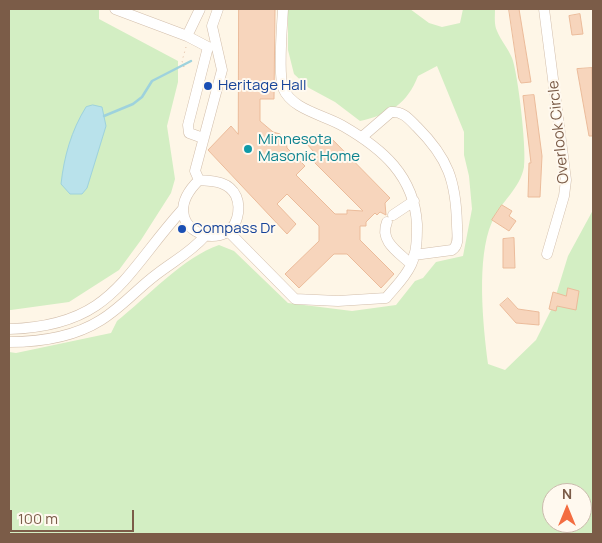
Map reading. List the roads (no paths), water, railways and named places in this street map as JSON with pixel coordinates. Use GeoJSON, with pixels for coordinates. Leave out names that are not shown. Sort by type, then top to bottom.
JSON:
{"type":"FeatureCollection","features":[{"type":"Feature","properties":{"kind":"street"},"geometry":{"type":"LineString","coordinates":[[115,9],[213,47]]}},
{"type":"Feature","properties":{"kind":"street"},"geometry":{"type":"LineString","coordinates":[[187,36],[200,9]]}},
{"type":"Feature","properties":{"kind":"street"},"geometry":{"type":"LineString","coordinates":[[199,180],[195,171],[222,70],[213,47],[212,26],[218,9]]}},
{"type":"Feature","properties":{"kind":"street"},"geometry":{"type":"LineString","coordinates":[[228,230],[295,299],[338,301],[386,298],[405,276],[413,260],[417,238],[414,201],[405,180],[381,152],[362,137],[293,102],[283,88],[282,9]]}},
{"type":"Feature","properties":{"kind":"street","name":"Overlook Circle"},"geometry":{"type":"LineString","coordinates":[[544,9],[566,180],[564,196],[547,254]]}},
{"type":"Feature","properties":{"kind":"street"},"geometry":{"type":"LineString","coordinates":[[203,138],[189,133],[188,125],[213,47]]}},
{"type":"Feature","properties":{"kind":"street"},"geometry":{"type":"LineString","coordinates":[[362,137],[392,112],[398,112],[404,115],[430,140],[450,171],[456,206],[457,244],[452,250],[413,260]]}},
{"type":"Feature","properties":{"kind":"street"},"geometry":{"type":"LineString","coordinates":[[9,329],[36,328],[85,314],[122,285],[182,210],[185,197],[199,180]]}},
{"type":"Feature","properties":{"kind":"street"},"geometry":{"type":"LineString","coordinates":[[182,210],[185,221],[193,231],[205,236],[220,235],[228,230],[236,221],[239,209],[236,196],[229,187],[217,181],[199,180]]}},
{"type":"Feature","properties":{"kind":"street"},"geometry":{"type":"LineString","coordinates":[[413,260],[384,236],[390,219],[414,201]]}},
{"type":"Feature","properties":{"kind":"street"},"geometry":{"type":"LineString","coordinates":[[9,342],[33,342],[74,333],[101,320],[157,274],[195,249],[205,236]]}},
{"type":"Feature","properties":{"kind":"water"},"geometry":{"type":"Polygon","coordinates":[[[93,105],[102,107],[106,126],[87,188],[82,194],[70,194],[61,184],[66,154],[81,116],[86,107],[93,105]]]}},
{"type":"Feature","properties":{"kind":"waterway"},"geometry":{"type":"LineString","coordinates":[[104,116],[133,104],[142,97],[152,81],[191,61]]}},
{"type":"Feature","properties":{"kind":"place","name":"Heritage Hall"},"geometry":{"type":"Point","coordinates":[208,86]}},
{"type":"Feature","properties":{"kind":"place","name":"Minnesota Masonic Home"},"geometry":{"type":"Point","coordinates":[248,149]}},
{"type":"Feature","properties":{"kind":"place","name":"Compass Dr"},"geometry":{"type":"Point","coordinates":[182,229]}}]}
